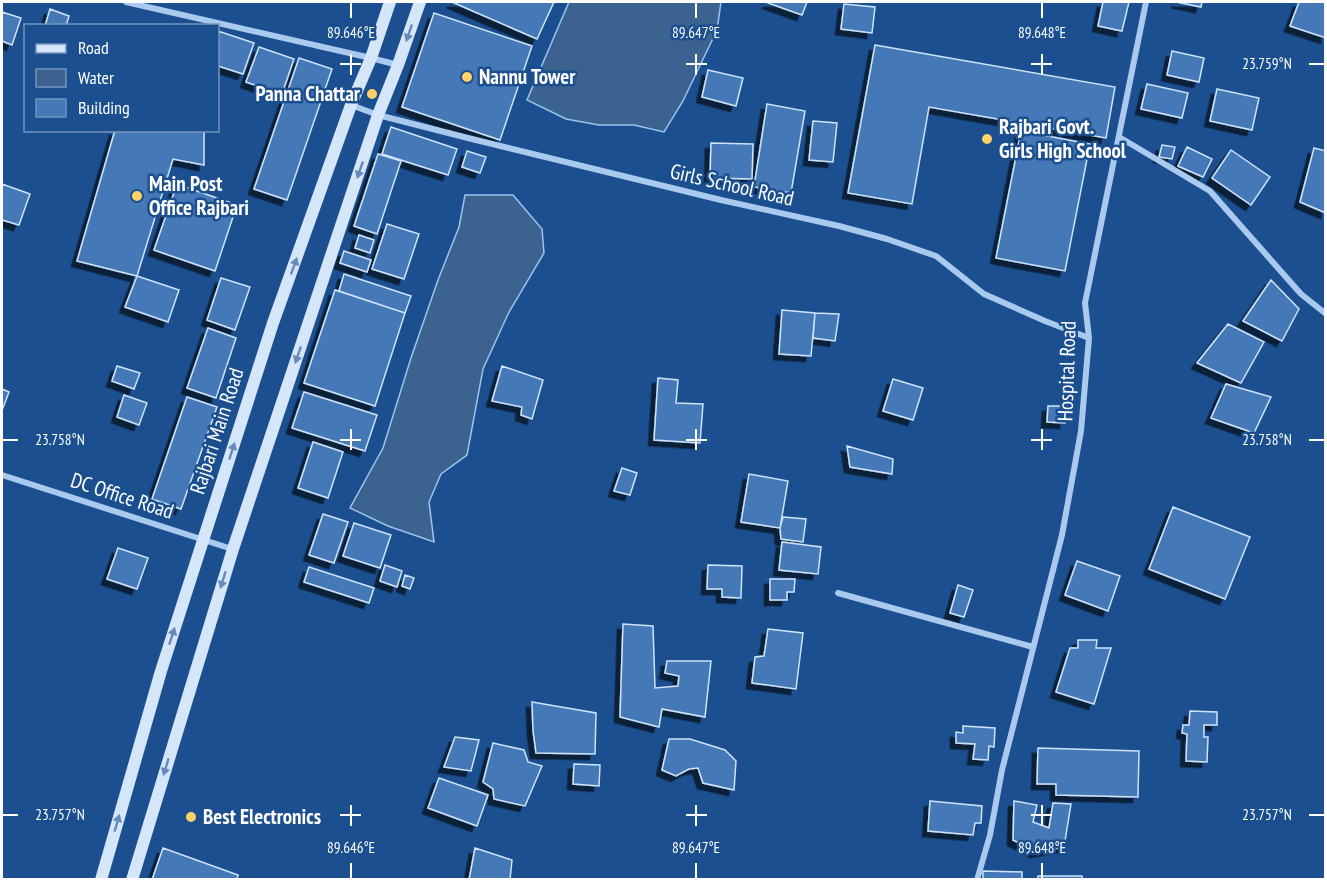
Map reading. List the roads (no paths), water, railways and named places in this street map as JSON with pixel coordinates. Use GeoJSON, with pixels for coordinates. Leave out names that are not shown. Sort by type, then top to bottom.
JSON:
{"type":"FeatureCollection","features":[{"type":"Feature","properties":{"kind":"street"},"geometry":{"type":"LineString","coordinates":[[126,2],[398,65]]}},
{"type":"Feature","properties":{"kind":"street","name":"Rajbari Main Road"},"geometry":{"type":"LineString","coordinates":[[101,879],[161,671],[273,322],[390,2]]}},
{"type":"Feature","properties":{"kind":"street"},"geometry":{"type":"LineString","coordinates":[[132,879],[233,549],[378,115],[420,2]]}},
{"type":"Feature","properties":{"kind":"street","name":"Hospital Road"},"geometry":{"type":"LineString","coordinates":[[977,879],[990,835],[1002,770],[1062,535],[1081,431],[1089,338],[1085,303],[1146,2]]}},
{"type":"Feature","properties":{"kind":"street","name":"Girls School Road"},"geometry":{"type":"LineString","coordinates":[[351,105],[378,115],[698,195],[887,239],[936,256],[984,294],[1089,338]]}},
{"type":"Feature","properties":{"kind":"street"},"geometry":{"type":"LineString","coordinates":[[1119,137],[1210,191],[1301,294],[1326,314]]}},
{"type":"Feature","properties":{"kind":"street","name":"DC Office Road"},"geometry":{"type":"LineString","coordinates":[[2,475],[233,549]]}},
{"type":"Feature","properties":{"kind":"street"},"geometry":{"type":"LineString","coordinates":[[838,593],[1033,647]]}},
{"type":"Feature","properties":{"kind":"water"},"geometry":{"type":"Polygon","coordinates":[[[569,2],[721,2],[717,30],[683,101],[664,132],[634,125],[599,125],[566,119],[527,100],[569,2]]]}},
{"type":"Feature","properties":{"kind":"water"},"geometry":{"type":"Polygon","coordinates":[[[465,195],[513,195],[542,229],[544,253],[509,312],[483,369],[467,455],[441,474],[429,502],[434,542],[388,526],[350,508],[383,448],[411,358],[459,227],[465,195]]]}},
{"type":"Feature","properties":{"kind":"place","name":"Nannu Tower"},"geometry":{"type":"Point","coordinates":[467,77]}},
{"type":"Feature","properties":{"kind":"place","name":"Panna Chattar"},"geometry":{"type":"Point","coordinates":[372,94]}},
{"type":"Feature","properties":{"kind":"place","name":"Rajbari Govt. Girls High School"},"geometry":{"type":"Point","coordinates":[987,139]}},
{"type":"Feature","properties":{"kind":"place","name":"Main Post Office Rajbari"},"geometry":{"type":"Point","coordinates":[137,196]}},
{"type":"Feature","properties":{"kind":"place","name":"Best Electronics"},"geometry":{"type":"Point","coordinates":[191,817]}}]}
